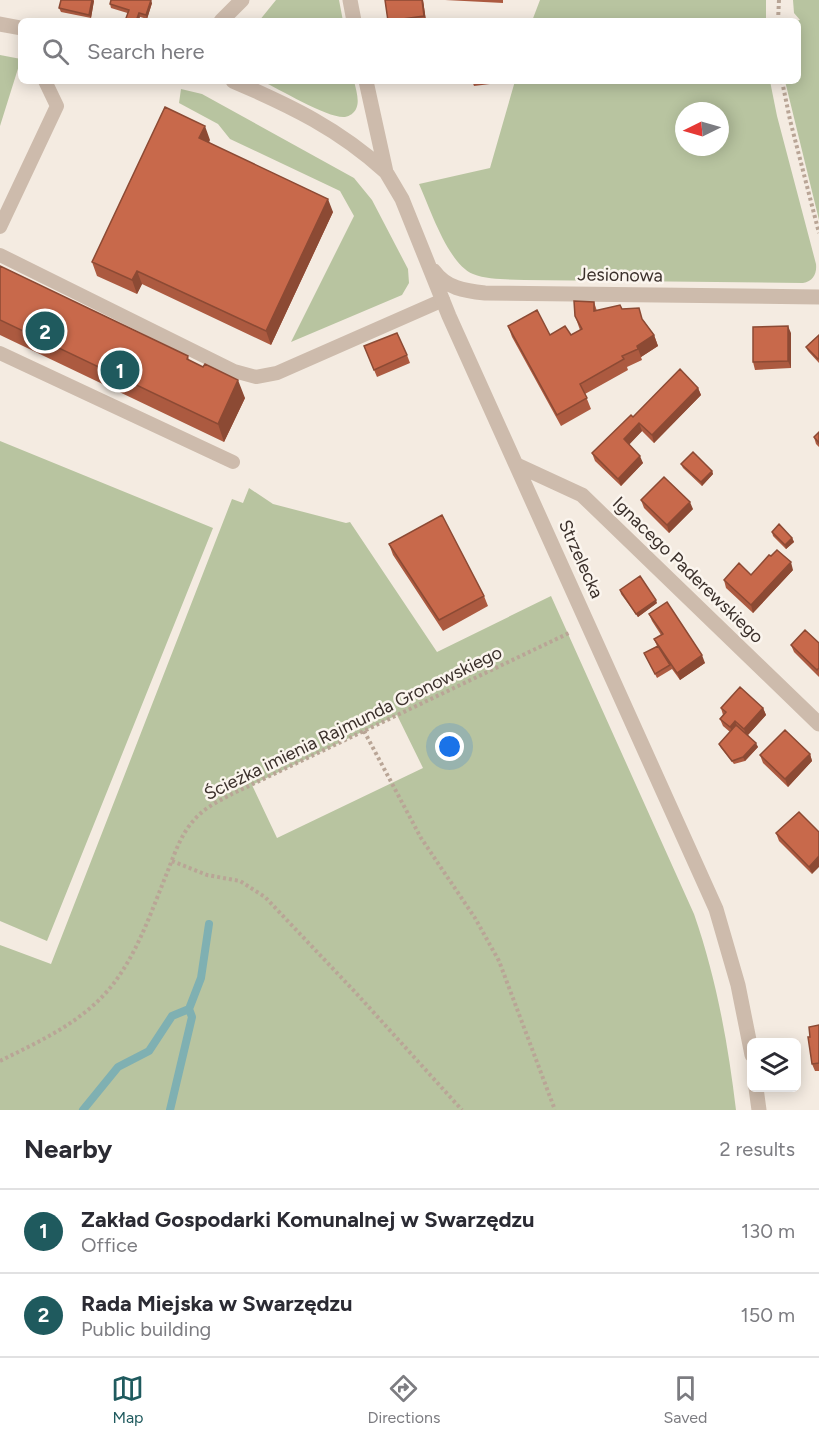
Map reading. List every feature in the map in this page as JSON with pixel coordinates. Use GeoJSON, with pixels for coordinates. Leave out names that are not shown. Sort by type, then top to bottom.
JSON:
{"type":"FeatureCollection","features":[{"type":"Feature","properties":{"kind":"street"},"geometry":{"type":"LineString","coordinates":[[224,18],[242,0]]}},
{"type":"Feature","properties":{"kind":"street"},"geometry":{"type":"LineString","coordinates":[[350,0],[353,18]]}},
{"type":"Feature","properties":{"kind":"street"},"geometry":{"type":"LineString","coordinates":[[0,24],[18,27]]}},
{"type":"Feature","properties":{"kind":"street"},"geometry":{"type":"LineString","coordinates":[[239,84],[341,135],[386,172]]}},
{"type":"Feature","properties":{"kind":"street","name":"Strzelecka"},"geometry":{"type":"LineString","coordinates":[[367,84],[386,172],[402,199],[443,300],[716,909],[738,985],[749,1038]]}},
{"type":"Feature","properties":{"kind":"street","name":"Jesionowa"},"geometry":{"type":"LineString","coordinates":[[430,266],[437,275],[454,287],[485,293],[819,297]]}},
{"type":"Feature","properties":{"kind":"street","name":"Ignacego Paderewskiego"},"geometry":{"type":"LineString","coordinates":[[517,465],[582,495],[819,724]]}},
{"type":"Feature","properties":{"kind":"street"},"geometry":{"type":"LineString","coordinates":[[757,1092],[759,1110]]}},
{"type":"Feature","properties":{"kind":"lane"},"geometry":{"type":"LineString","coordinates":[[0,227],[57,106],[46,84]]}},
{"type":"Feature","properties":{"kind":"lane"},"geometry":{"type":"LineString","coordinates":[[0,255],[234,371],[256,377],[277,373],[443,300]]}},
{"type":"Feature","properties":{"kind":"lane"},"geometry":{"type":"LineString","coordinates":[[0,353],[233,462]]}},
{"type":"Feature","properties":{"kind":"path"},"geometry":{"type":"LineString","coordinates":[[778,0],[778,18]]}},
{"type":"Feature","properties":{"kind":"path"},"geometry":{"type":"LineString","coordinates":[[783,84],[819,233]]}},
{"type":"Feature","properties":{"kind":"path","name":"Ścieżka imienia Rajmunda Gronowskiego"},"geometry":{"type":"LineString","coordinates":[[0,1061],[66,1027],[89,1010],[110,988],[134,951],[188,828],[210,806],[588,623]]}},
{"type":"Feature","properties":{"kind":"path"},"geometry":{"type":"LineString","coordinates":[[364,731],[416,830],[475,918],[500,961],[555,1110]]}},
{"type":"Feature","properties":{"kind":"path"},"geometry":{"type":"LineString","coordinates":[[172,861],[207,875],[240,881],[265,897],[462,1110]]}},
{"type":"Feature","properties":{"kind":"green space"},"geometry":{"type":"Polygon","coordinates":[[[276,0],[339,0],[342,18],[261,18],[276,0]]]}},
{"type":"Feature","properties":{"kind":"green space"},"geometry":{"type":"Polygon","coordinates":[[[540,0],[766,0],[766,18],[533,18],[540,0]]]}},
{"type":"Feature","properties":{"kind":"green space"},"geometry":{"type":"Polygon","coordinates":[[[793,0],[819,0],[819,220],[786,84],[801,84],[801,18],[794,13],[793,0]]]}},
{"type":"Feature","properties":{"kind":"green space"},"geometry":{"type":"Polygon","coordinates":[[[0,55],[18,58],[18,69],[0,126],[0,55]]]}},
{"type":"Feature","properties":{"kind":"green space"},"geometry":{"type":"Polygon","coordinates":[[[268,84],[355,84],[358,103],[350,115],[338,116],[316,109],[268,84]]]}},
{"type":"Feature","properties":{"kind":"green space"},"geometry":{"type":"Polygon","coordinates":[[[514,84],[771,84],[816,271],[812,279],[803,283],[498,279],[479,276],[464,268],[448,247],[419,184],[490,168],[514,84]]]}},
{"type":"Feature","properties":{"kind":"green space"},"geometry":{"type":"Polygon","coordinates":[[[181,89],[202,94],[354,178],[372,200],[408,269],[409,283],[402,295],[291,342],[354,216],[340,191],[230,139],[218,124],[179,103],[181,89]]]}},
{"type":"Feature","properties":{"kind":"green space"},"geometry":{"type":"Polygon","coordinates":[[[0,441],[213,528],[47,941],[0,921],[0,441]]]}},
{"type":"Feature","properties":{"kind":"green space"},"geometry":{"type":"Polygon","coordinates":[[[249,488],[273,504],[346,523],[350,522],[437,652],[551,596],[694,914],[709,962],[720,1011],[736,1110],[0,1110],[0,945],[51,964],[232,499],[243,503],[249,488]],[[397,715],[252,785],[277,838],[423,768],[397,715]]]}},
{"type":"Feature","properties":{"kind":"building"},"geometry":{"type":"Polygon","coordinates":[[[61,0],[92,0],[89,15],[59,8],[61,0]]]}},
{"type":"Feature","properties":{"kind":"building"},"geometry":{"type":"Polygon","coordinates":[[[111,0],[151,0],[146,15],[139,13],[137,18],[126,18],[129,10],[110,4],[111,0]]]}},
{"type":"Feature","properties":{"kind":"building"},"geometry":{"type":"Polygon","coordinates":[[[385,0],[422,0],[424,16],[388,18],[385,0]]]}},
{"type":"Feature","properties":{"kind":"building"},"geometry":{"type":"Polygon","coordinates":[[[165,107],[205,126],[199,138],[328,199],[266,331],[137,271],[132,280],[92,262],[165,107]]]}},
{"type":"Feature","properties":{"kind":"building"},"geometry":{"type":"Polygon","coordinates":[[[0,266],[188,356],[187,359],[203,367],[205,364],[238,380],[218,424],[0,320],[0,266]]]}},
{"type":"Feature","properties":{"kind":"building"},"geometry":{"type":"Polygon","coordinates":[[[574,301],[594,302],[594,311],[620,305],[622,309],[639,308],[642,319],[654,335],[637,346],[638,349],[622,356],[624,359],[580,384],[587,398],[557,415],[508,326],[537,310],[550,335],[565,326],[571,335],[582,329],[575,316],[574,301]]]}},
{"type":"Feature","properties":{"kind":"building"},"geometry":{"type":"Polygon","coordinates":[[[788,326],[788,361],[753,362],[753,327],[788,326]]]}},
{"type":"Feature","properties":{"kind":"building"},"geometry":{"type":"Polygon","coordinates":[[[397,333],[407,355],[374,370],[364,346],[397,333]]]}},
{"type":"Feature","properties":{"kind":"building"},"geometry":{"type":"Polygon","coordinates":[[[819,335],[819,358],[818,359],[806,347],[819,335]]]}},
{"type":"Feature","properties":{"kind":"building"},"geometry":{"type":"Polygon","coordinates":[[[680,369],[698,388],[652,435],[639,423],[624,439],[640,456],[618,479],[592,453],[631,415],[633,417],[680,369]]]}},
{"type":"Feature","properties":{"kind":"building"},"geometry":{"type":"Polygon","coordinates":[[[819,432],[819,443],[814,437],[819,432]]]}},
{"type":"Feature","properties":{"kind":"building"},"geometry":{"type":"Polygon","coordinates":[[[693,452],[712,471],[701,482],[681,464],[693,452]]]}},
{"type":"Feature","properties":{"kind":"building"},"geometry":{"type":"Polygon","coordinates":[[[664,477],[690,502],[667,525],[641,500],[664,477]]]}},
{"type":"Feature","properties":{"kind":"building"},"geometry":{"type":"Polygon","coordinates":[[[442,515],[484,596],[439,620],[389,544],[442,515]]]}},
{"type":"Feature","properties":{"kind":"building"},"geometry":{"type":"Polygon","coordinates":[[[779,524],[792,538],[785,545],[772,532],[779,524]]]}},
{"type":"Feature","properties":{"kind":"building"},"geometry":{"type":"Polygon","coordinates":[[[777,550],[791,562],[751,605],[724,580],[739,563],[751,575],[769,555],[771,556],[777,550]]]}},
{"type":"Feature","properties":{"kind":"building"},"geometry":{"type":"Polygon","coordinates":[[[640,576],[656,600],[636,614],[620,590],[640,576]]]}},
{"type":"Feature","properties":{"kind":"building"},"geometry":{"type":"Polygon","coordinates":[[[667,602],[702,655],[677,673],[654,639],[663,634],[649,614],[667,602]]]}},
{"type":"Feature","properties":{"kind":"building"},"geometry":{"type":"Polygon","coordinates":[[[805,630],[819,643],[819,668],[817,670],[791,645],[805,630]]]}},
{"type":"Feature","properties":{"kind":"building"},"geometry":{"type":"Polygon","coordinates":[[[658,646],[670,665],[655,674],[644,653],[658,646]]]}},
{"type":"Feature","properties":{"kind":"building"},"geometry":{"type":"Polygon","coordinates":[[[740,687],[763,708],[744,729],[735,721],[730,727],[720,719],[726,712],[721,708],[740,687]]]}},
{"type":"Feature","properties":{"kind":"building"},"geometry":{"type":"Polygon","coordinates":[[[736,725],[756,743],[743,757],[732,761],[719,744],[736,725]]]}},
{"type":"Feature","properties":{"kind":"building"},"geometry":{"type":"Polygon","coordinates":[[[785,730],[810,754],[785,779],[760,755],[785,730]]]}},
{"type":"Feature","properties":{"kind":"building"},"geometry":{"type":"Polygon","coordinates":[[[799,812],[819,832],[819,856],[809,867],[776,833],[799,812]]]}},
{"type":"Feature","properties":{"kind":"building"},"geometry":{"type":"Polygon","coordinates":[[[819,1025],[819,1063],[812,1064],[808,1037],[810,1037],[809,1027],[819,1025]]]}},
{"type":"Feature","properties":{"kind":"waterway"},"geometry":{"type":"LineString","coordinates":[[189,1009],[201,978],[209,924]]}},
{"type":"Feature","properties":{"kind":"waterway"},"geometry":{"type":"LineString","coordinates":[[83,1110],[118,1067],[149,1051],[172,1016],[189,1009],[192,1017],[170,1110]]}},
{"type":"Feature","properties":{"kind":"place","name":"Rada Miejska w Swarzędzu"},"geometry":{"type":"Point","coordinates":[45,331]}},
{"type":"Feature","properties":{"kind":"place","name":"Zakład Gospodarki Komunalnej w Swarzędzu"},"geometry":{"type":"Point","coordinates":[120,370]}}]}
